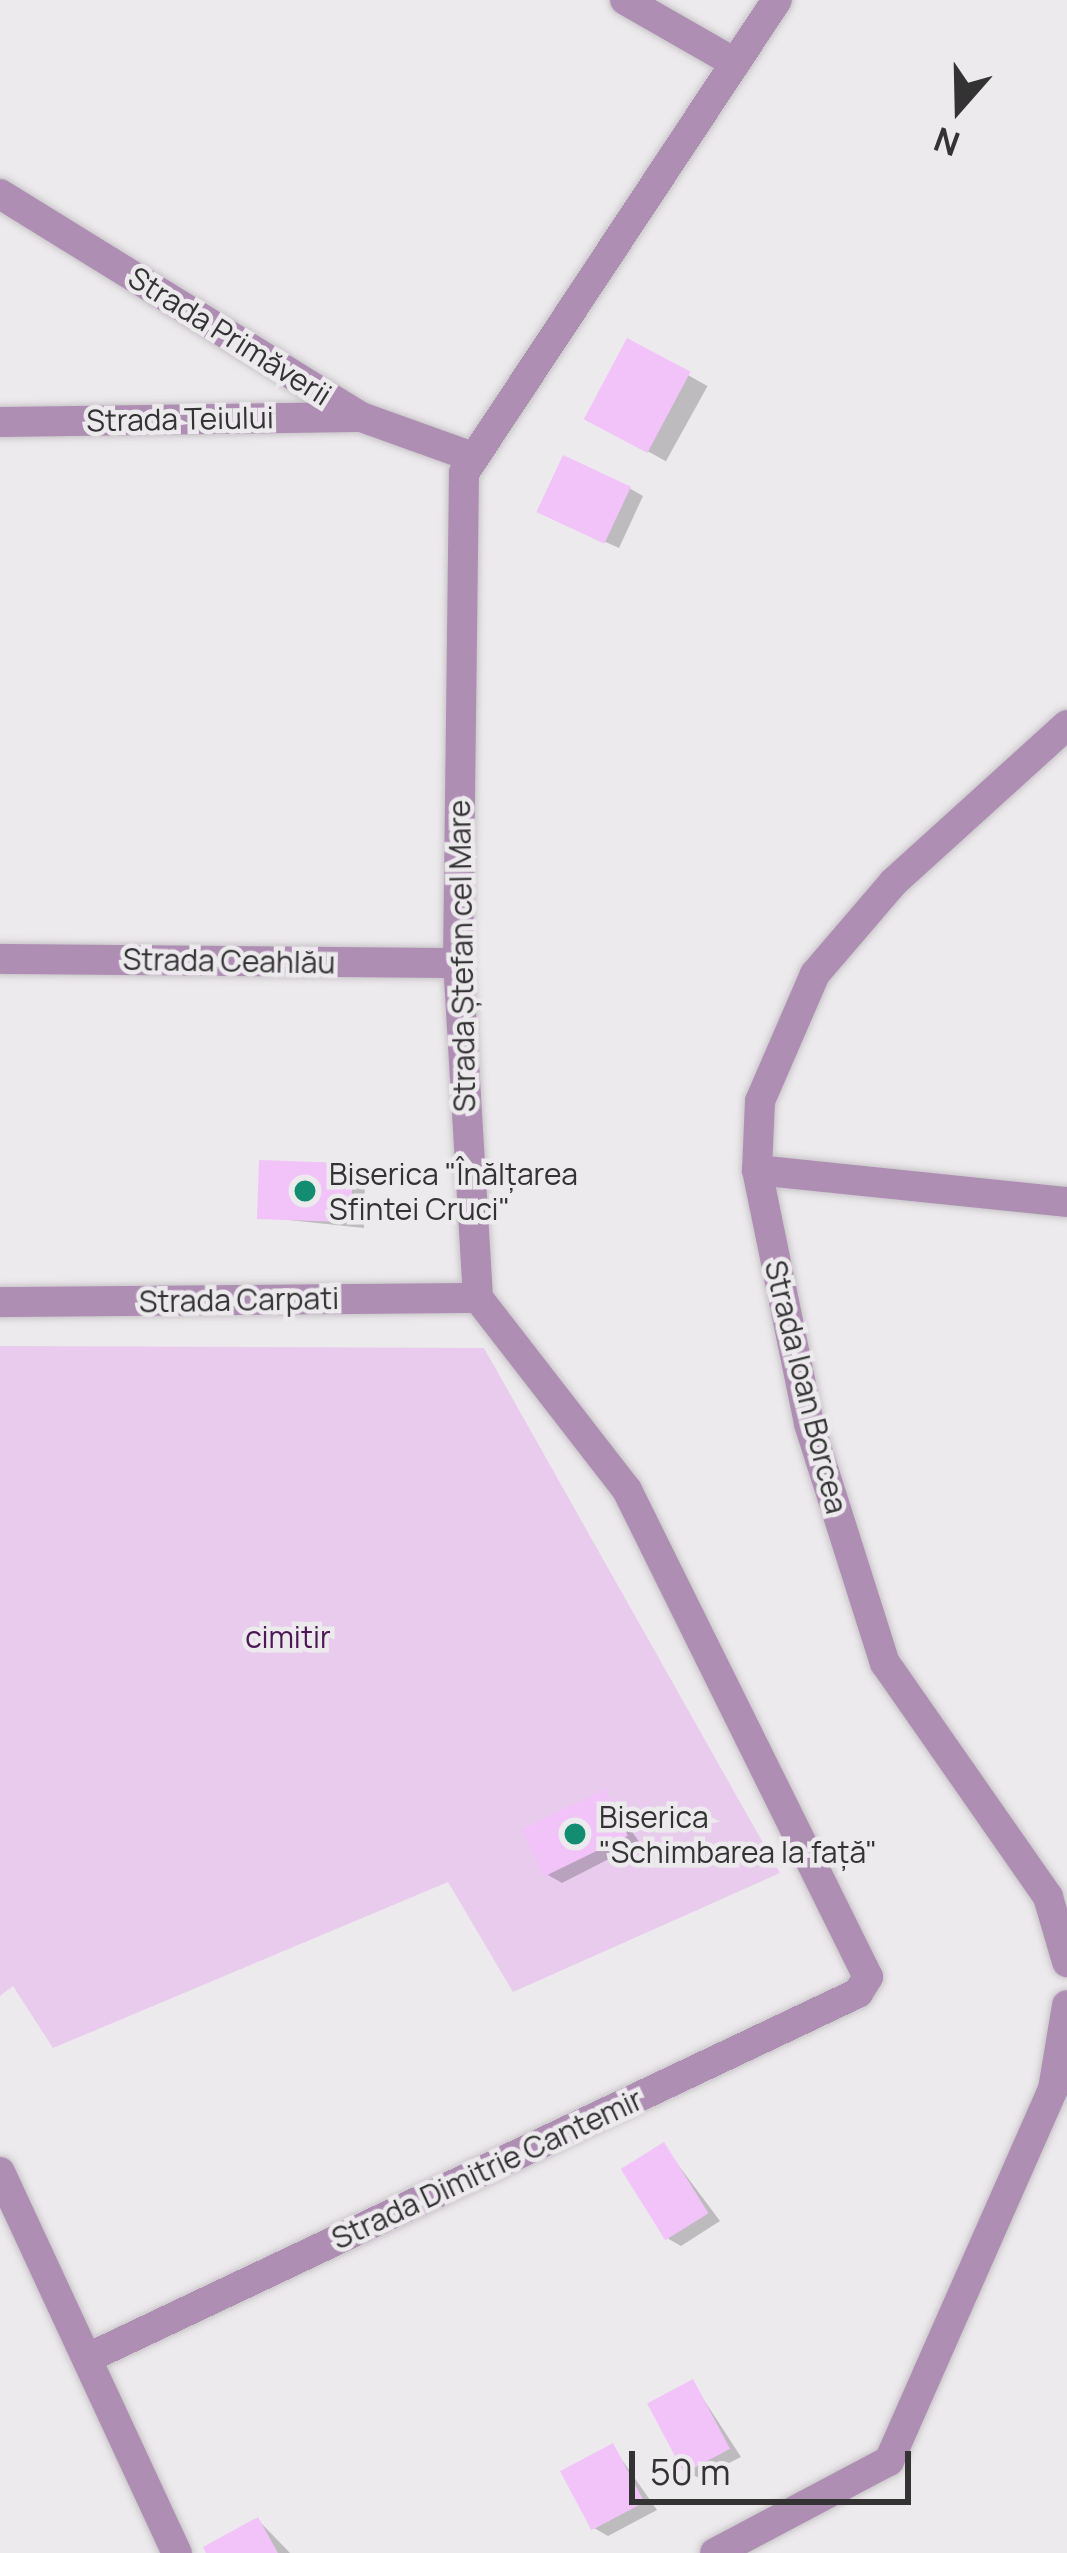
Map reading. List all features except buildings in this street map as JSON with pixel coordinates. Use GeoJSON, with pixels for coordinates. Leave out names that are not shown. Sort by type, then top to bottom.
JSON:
{"type":"FeatureCollection","features":[{"type":"Feature","properties":{"kind":"street"},"geometry":{"type":"LineString","coordinates":[[625,0],[735,63]]}},
{"type":"Feature","properties":{"kind":"street","name":"Strada Ștefan cel Mare"},"geometry":{"type":"LineString","coordinates":[[478,1298],[458,963],[460,504],[470,456],[777,0]]}},
{"type":"Feature","properties":{"kind":"street","name":"Strada Primăverii"},"geometry":{"type":"LineString","coordinates":[[0,194],[361,417],[470,456]]}},
{"type":"Feature","properties":{"kind":"street","name":"Strada Teiului"},"geometry":{"type":"LineString","coordinates":[[0,422],[361,417]]}},
{"type":"Feature","properties":{"kind":"street","name":"Strada Ioan Borcea"},"geometry":{"type":"LineString","coordinates":[[1067,725],[893,883],[815,974],[760,1101],[758,1170],[809,1424],[885,1663],[1048,1897],[1067,1962]]}},
{"type":"Feature","properties":{"kind":"street","name":"Strada Ceahlău"},"geometry":{"type":"LineString","coordinates":[[0,958],[458,963]]}},
{"type":"Feature","properties":{"kind":"street"},"geometry":{"type":"LineString","coordinates":[[758,1170],[1067,1202]]}},
{"type":"Feature","properties":{"kind":"street","name":"Strada Carpati"},"geometry":{"type":"LineString","coordinates":[[0,1302],[478,1298]]}},
{"type":"Feature","properties":{"kind":"street","name":"Strada Dimitrie Cantemir"},"geometry":{"type":"LineString","coordinates":[[90,2356],[858,1993],[866,1968],[627,1490],[478,1298]]}},
{"type":"Feature","properties":{"kind":"street"},"geometry":{"type":"LineString","coordinates":[[716,2553],[889,2461],[1053,2089],[1067,2005]]}},
{"type":"Feature","properties":{"kind":"street"},"geometry":{"type":"LineString","coordinates":[[0,2171],[90,2356],[177,2553]]}},
{"type":"Feature","properties":{"kind":"green space","name":"cimitir"},"geometry":{"type":"Polygon","coordinates":[[[0,1346],[484,1348],[780,1873],[513,1992],[448,1882],[53,2048],[13,1986],[0,1996],[0,1346]]]}},
{"type":"Feature","properties":{"kind":"place","name":"Biserica \"Înălțarea Sfintei Cruci\""},"geometry":{"type":"Point","coordinates":[305,1191]}},
{"type":"Feature","properties":{"kind":"place","name":"Biserica \"Schimbarea la față\""},"geometry":{"type":"Point","coordinates":[575,1834]}}]}
